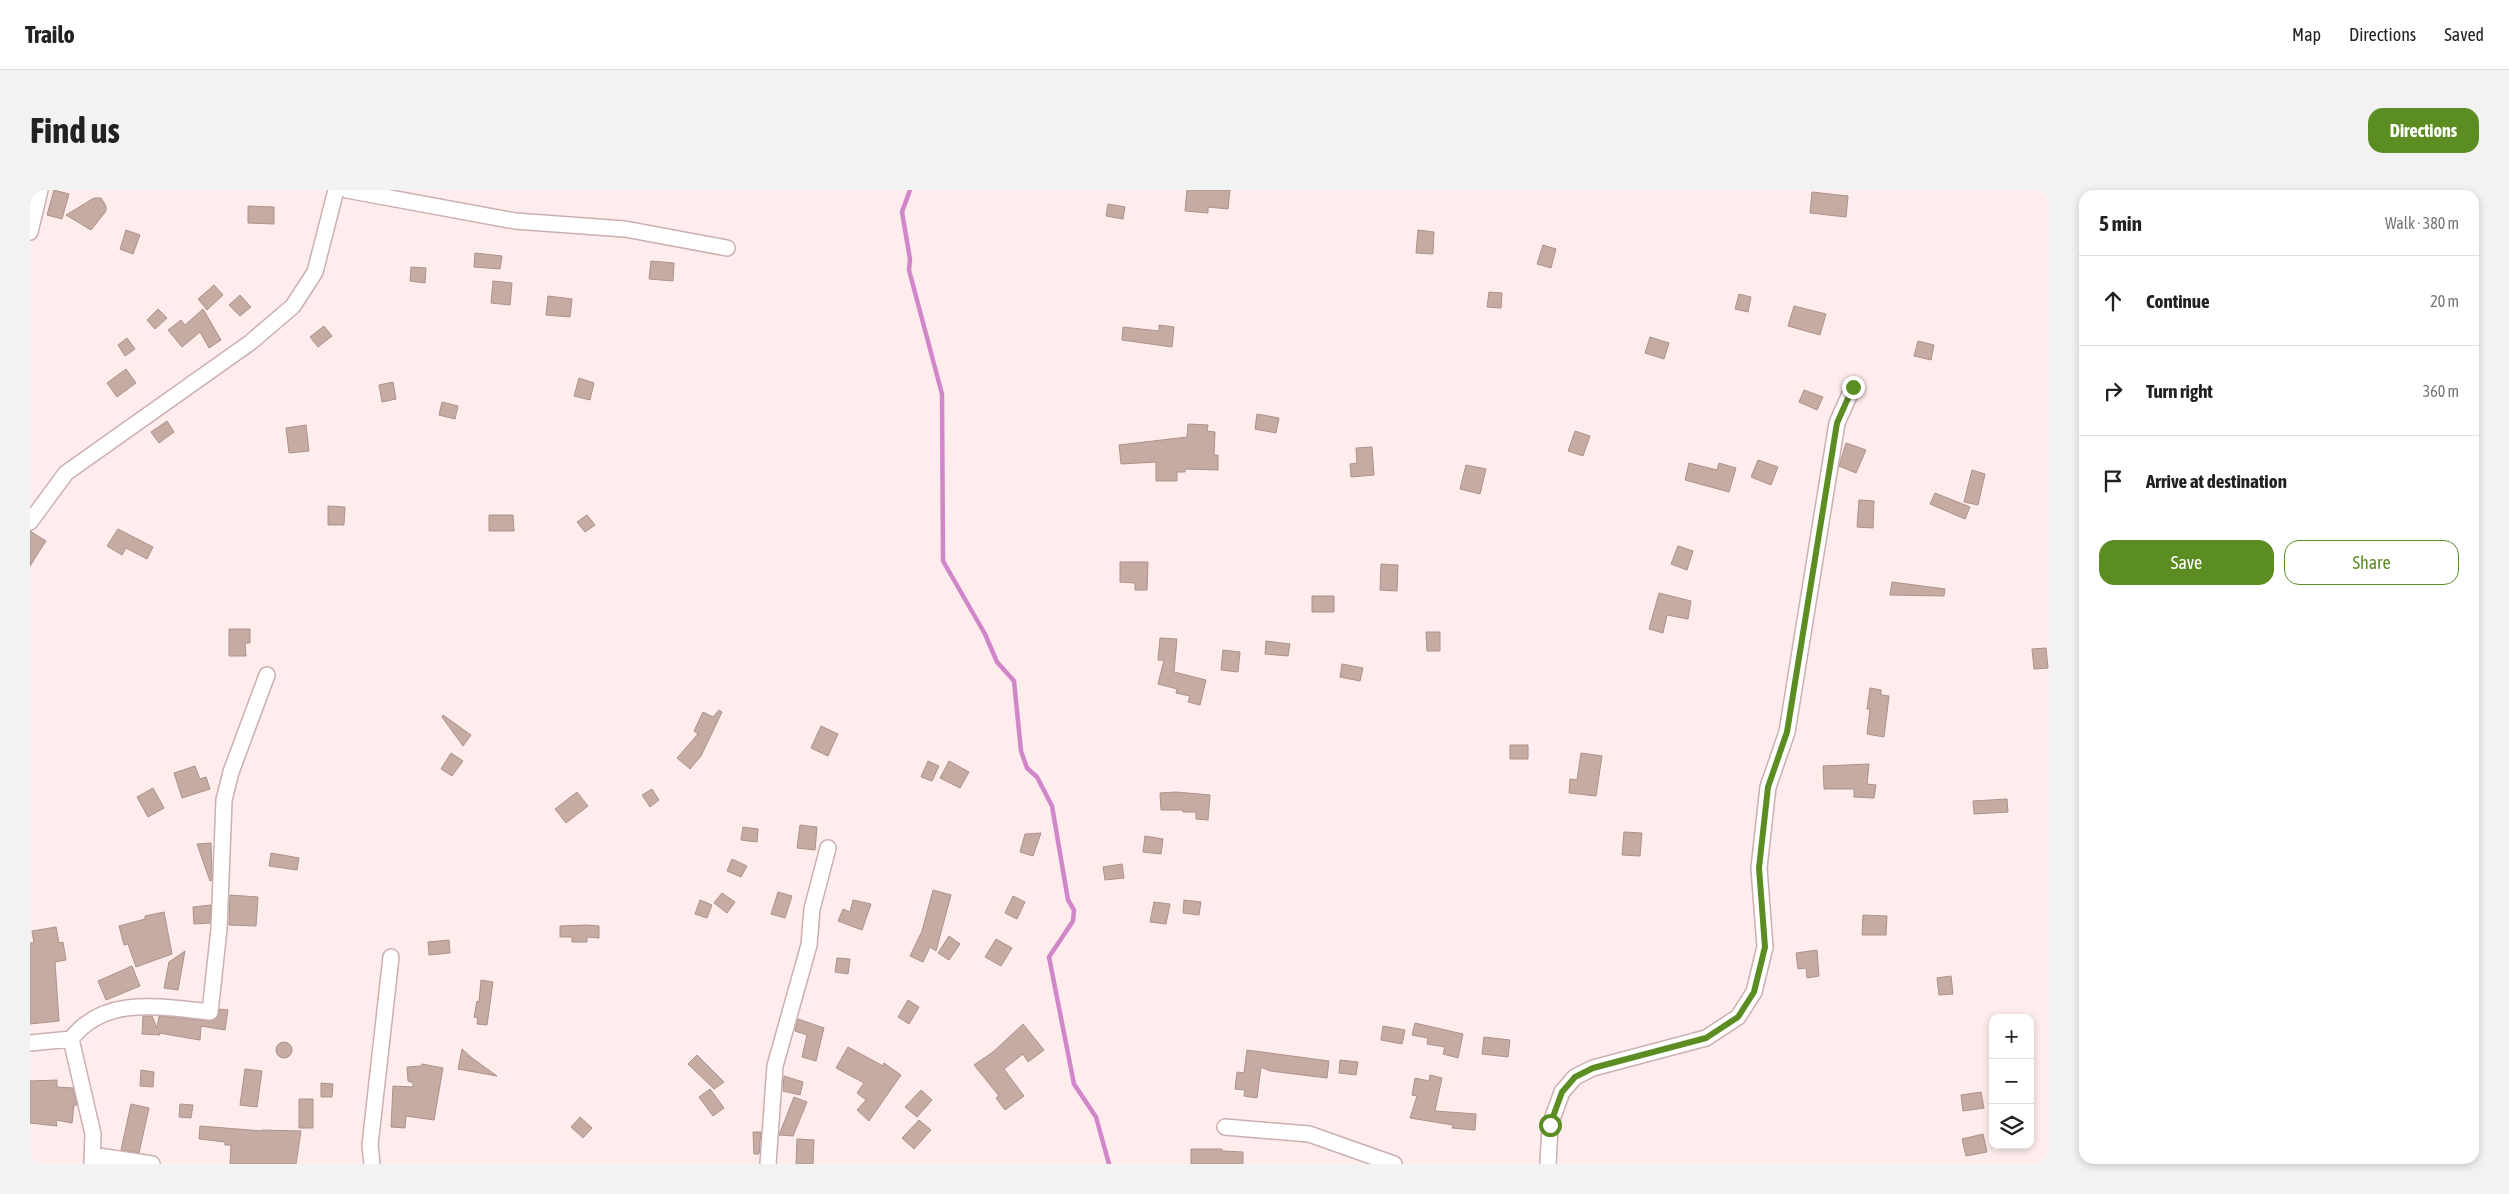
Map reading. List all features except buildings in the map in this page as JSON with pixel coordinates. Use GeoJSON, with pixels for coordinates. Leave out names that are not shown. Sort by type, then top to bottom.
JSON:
{"type":"FeatureCollection","features":[{"type":"Feature","properties":{"kind":"street"},"geometry":{"type":"LineString","coordinates":[[30,232],[40,190]]}},
{"type":"Feature","properties":{"kind":"street"},"geometry":{"type":"LineString","coordinates":[[30,522],[66,472],[251,342],[293,306],[315,272],[336,190]]}},
{"type":"Feature","properties":{"kind":"street"},"geometry":{"type":"LineString","coordinates":[[347,190],[515,221],[625,229],[727,248]]}},
{"type":"Feature","properties":{"kind":"street"},"geometry":{"type":"LineString","coordinates":[[1548,1164],[1550,1125],[1562,1092],[1575,1077],[1593,1068],[1706,1038],[1738,1017],[1754,992],[1765,947],[1759,868],[1768,787],[1787,732],[1837,423],[1853,387]]}},
{"type":"Feature","properties":{"kind":"street"},"geometry":{"type":"LineString","coordinates":[[30,1043],[71,1039],[82,1025],[111,1010],[145,1005],[210,1012],[219,929],[224,800],[231,772],[267,675]]}},
{"type":"Feature","properties":{"kind":"street"},"geometry":{"type":"LineString","coordinates":[[768,1164],[774,1066],[809,945],[812,910],[828,848]]}},
{"type":"Feature","properties":{"kind":"street"},"geometry":{"type":"LineString","coordinates":[[372,1164],[370,1144],[391,957]]}},
{"type":"Feature","properties":{"kind":"street"},"geometry":{"type":"LineString","coordinates":[[71,1039],[93,1134],[92,1159],[152,1164]]}},
{"type":"Feature","properties":{"kind":"street"},"geometry":{"type":"LineString","coordinates":[[1225,1127],[1309,1134],[1394,1164]]}},
{"type":"Feature","properties":{"kind":"waterway"},"geometry":{"type":"LineString","coordinates":[[910,190],[902,212],[910,259],[909,270],[942,394],[943,561],[985,634],[997,662],[1014,681],[1021,751],[1027,768],[1037,777],[1052,806],[1068,900],[1074,910],[1073,921],[1049,957],[1074,1084],[1096,1117],[1109,1164]]}},
{"type":"Feature","properties":{"kind":"route"},"geometry":{"type":"LineString","coordinates":[[1550,1125],[1562,1092],[1575,1077],[1593,1068],[1706,1038],[1738,1017],[1754,992],[1765,947],[1759,868],[1768,787],[1787,732],[1837,423],[1853,387]]}}]}
